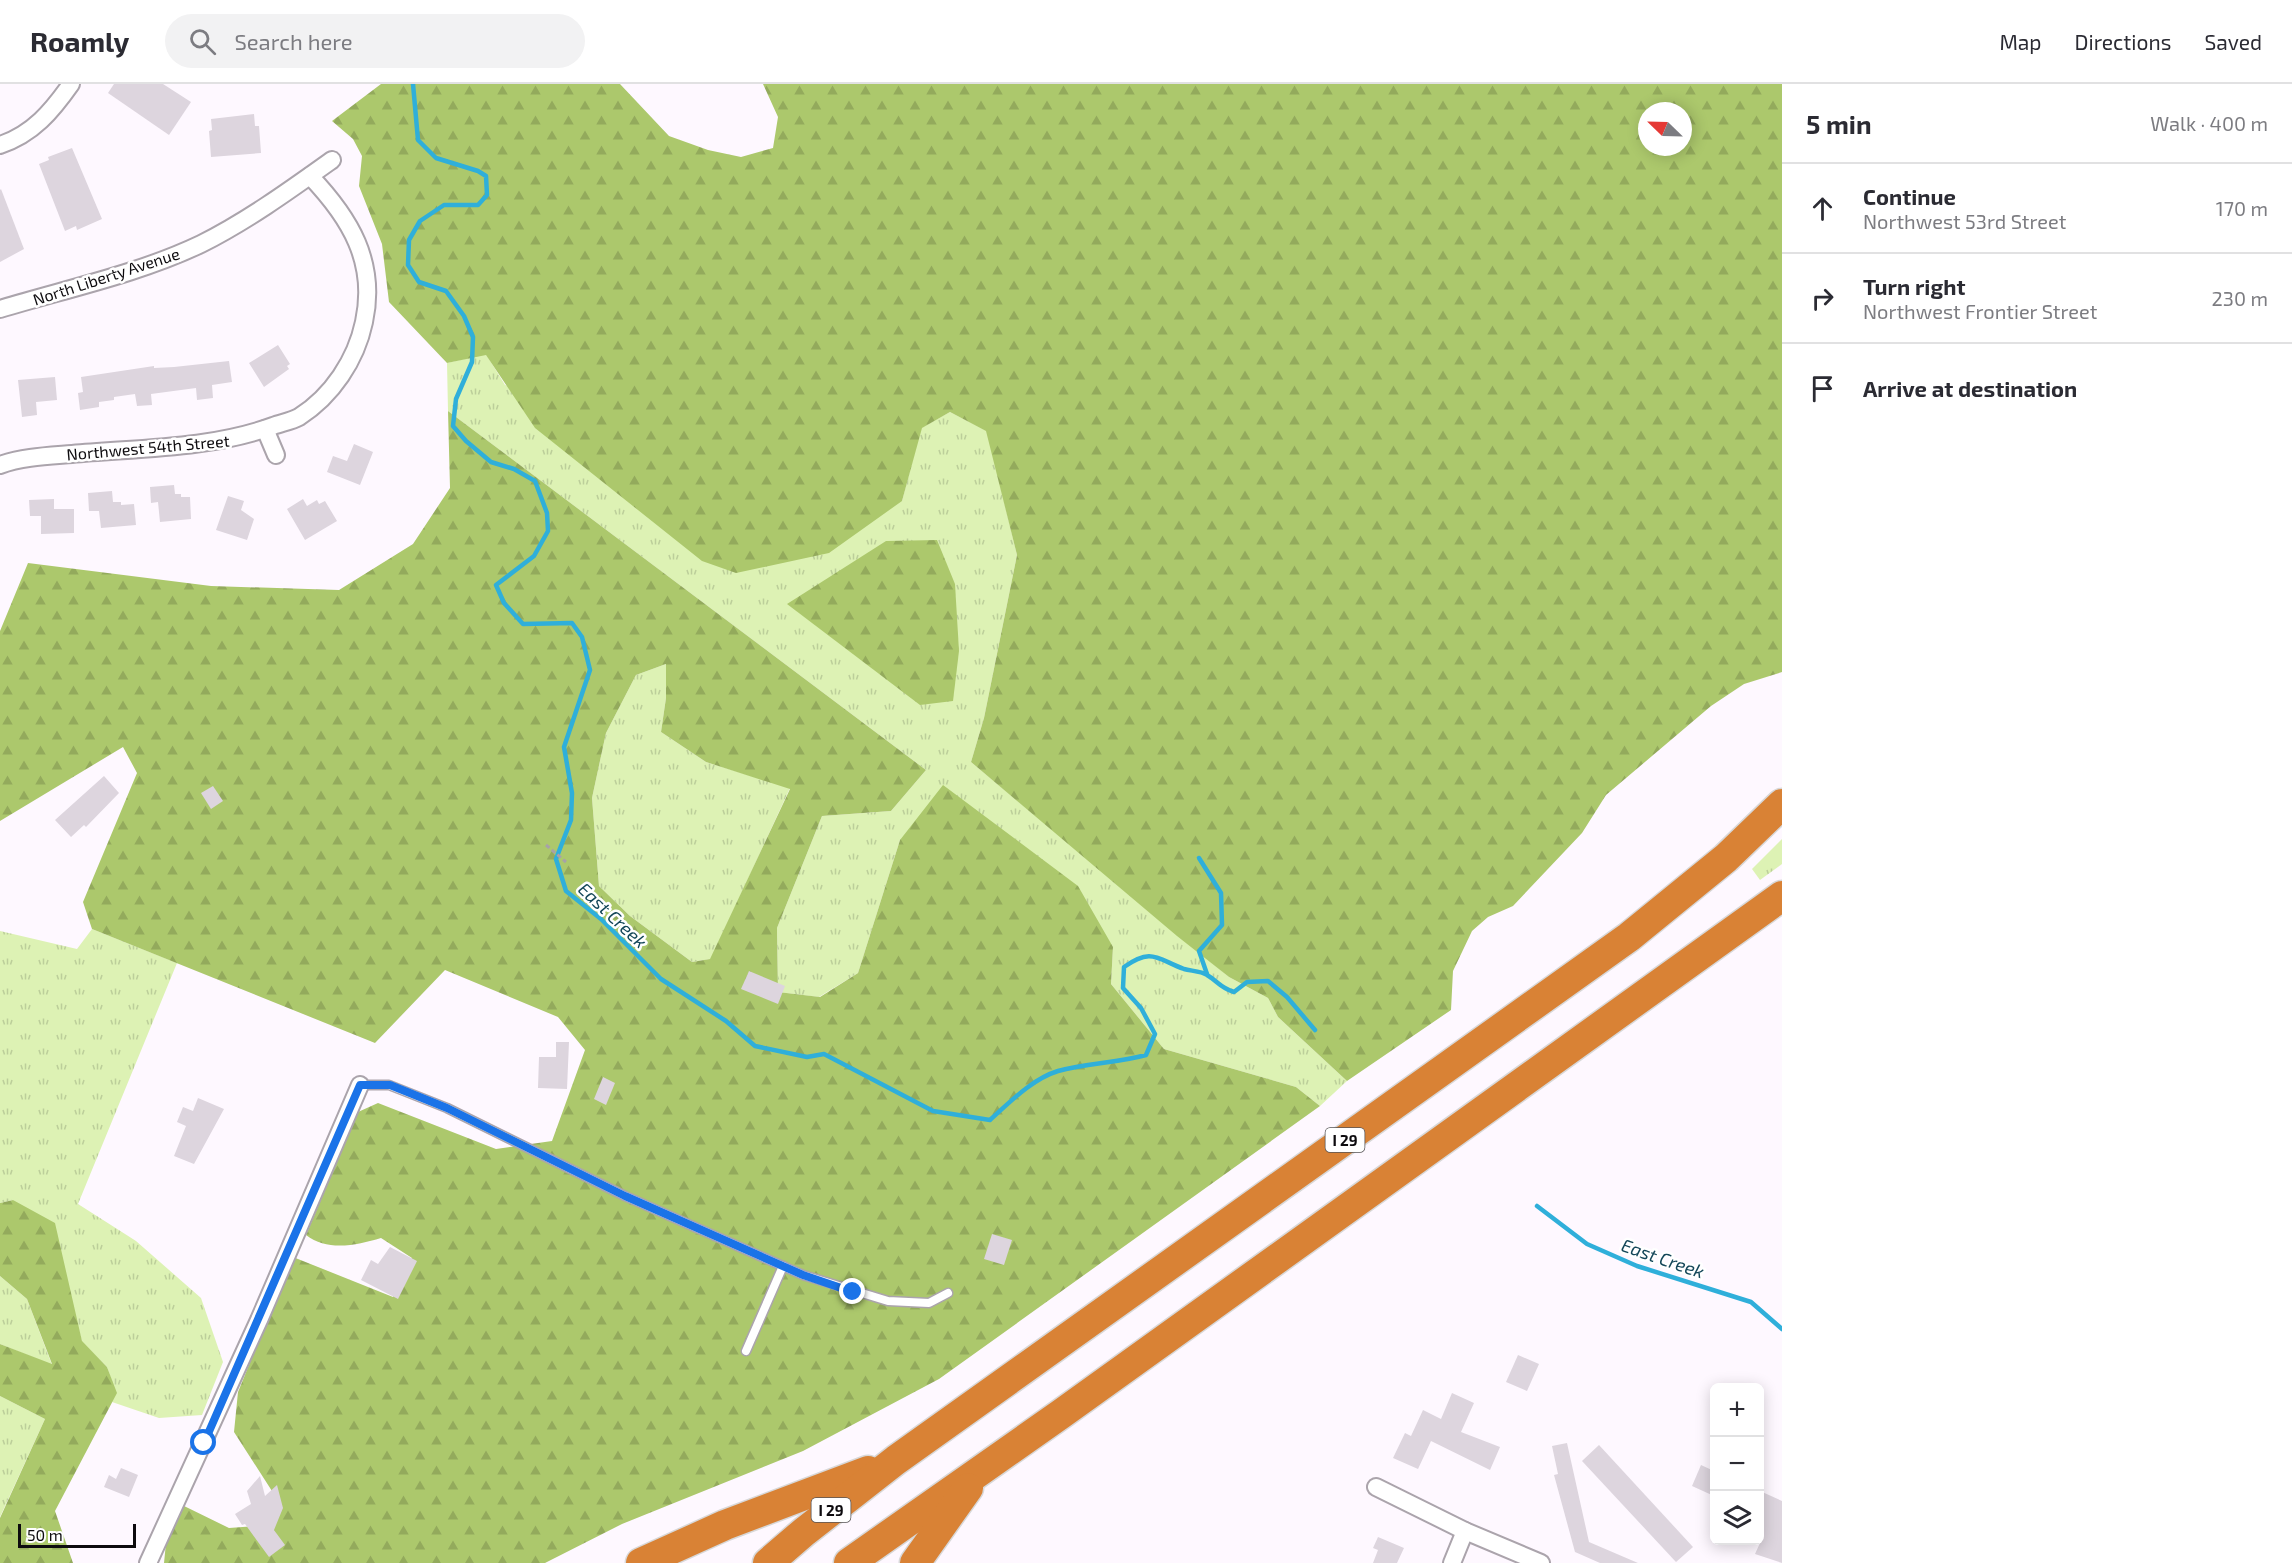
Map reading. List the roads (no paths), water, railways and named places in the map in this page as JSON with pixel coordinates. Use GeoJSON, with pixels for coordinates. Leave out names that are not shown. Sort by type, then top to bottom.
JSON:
{"type":"FeatureCollection","features":[{"type":"Feature","properties":{"kind":"highway","name":"I 29"},"geometry":{"type":"LineString","coordinates":[[768,1563],[896,1460],[1629,937],[1726,858],[1782,804]]}},
{"type":"Feature","properties":{"kind":"highway"},"geometry":{"type":"LineString","coordinates":[[849,1563],[1782,896]]}},
{"type":"Feature","properties":{"kind":"highway"},"geometry":{"type":"LineString","coordinates":[[641,1563],[724,1525],[896,1460]]}},
{"type":"Feature","properties":{"kind":"highway"},"geometry":{"type":"LineString","coordinates":[[915,1563],[980,1471]]}},
{"type":"Feature","properties":{"kind":"street"},"geometry":{"type":"LineString","coordinates":[[0,145],[34,129],[54,108],[71,84]]}},
{"type":"Feature","properties":{"kind":"street","name":"North Liberty Avenue"},"geometry":{"type":"LineString","coordinates":[[0,309],[149,264],[200,244],[244,220],[332,160]]}},
{"type":"Feature","properties":{"kind":"street","name":"Northwest 54th Street"},"geometry":{"type":"LineString","coordinates":[[0,465],[41,457],[239,438],[298,417],[326,394],[348,367],[362,335],[368,306],[365,267],[356,237],[338,206],[310,176]]}},
{"type":"Feature","properties":{"kind":"street"},"geometry":{"type":"LineString","coordinates":[[265,429],[276,454]]}},
{"type":"Feature","properties":{"kind":"street"},"geometry":{"type":"LineString","coordinates":[[148,1563],[254,1330],[360,1085]]}},
{"type":"Feature","properties":{"kind":"street"},"geometry":{"type":"LineString","coordinates":[[1376,1487],[1465,1530],[1541,1563]]}},
{"type":"Feature","properties":{"kind":"street"},"geometry":{"type":"LineString","coordinates":[[1452,1563],[1465,1530]]}},
{"type":"Feature","properties":{"kind":"lane"},"geometry":{"type":"LineString","coordinates":[[360,1085],[390,1085],[447,1108],[625,1196],[803,1275],[888,1301],[929,1303],[948,1293]]}},
{"type":"Feature","properties":{"kind":"lane"},"geometry":{"type":"LineString","coordinates":[[746,1351],[783,1266]]}},
{"type":"Feature","properties":{"kind":"waterway","name":"East Creek"},"geometry":{"type":"LineString","coordinates":[[413,84],[418,140],[436,158],[478,171],[486,176],[487,195],[478,205],[444,205],[420,221],[409,240],[408,265],[419,282],[446,291],[464,316],[473,337],[472,362],[456,399],[453,426],[466,441],[491,462],[514,469],[535,481],[547,513],[548,531],[534,556],[496,585],[504,603],[523,624],[572,623],[582,637],[590,670],[564,747],[572,793],[571,820],[556,859],[566,891],[601,919],[661,979],[726,1021],[755,1046],[807,1057],[824,1054],[933,1111],[990,1120],[1022,1092],[1048,1075],[1069,1068],[1146,1055],[1155,1034],[1141,1008],[1123,988],[1124,967],[1141,957],[1154,957],[1184,969],[1202,973],[1234,992],[1247,982],[1268,981],[1287,997],[1315,1030]]}},
{"type":"Feature","properties":{"kind":"waterway"},"geometry":{"type":"LineString","coordinates":[[1199,858],[1221,893],[1222,925],[1199,951],[1207,974]]}},
{"type":"Feature","properties":{"kind":"waterway","name":"East Creek"},"geometry":{"type":"LineString","coordinates":[[1537,1206],[1587,1244],[1637,1266],[1751,1302],[1782,1329]]}}]}
